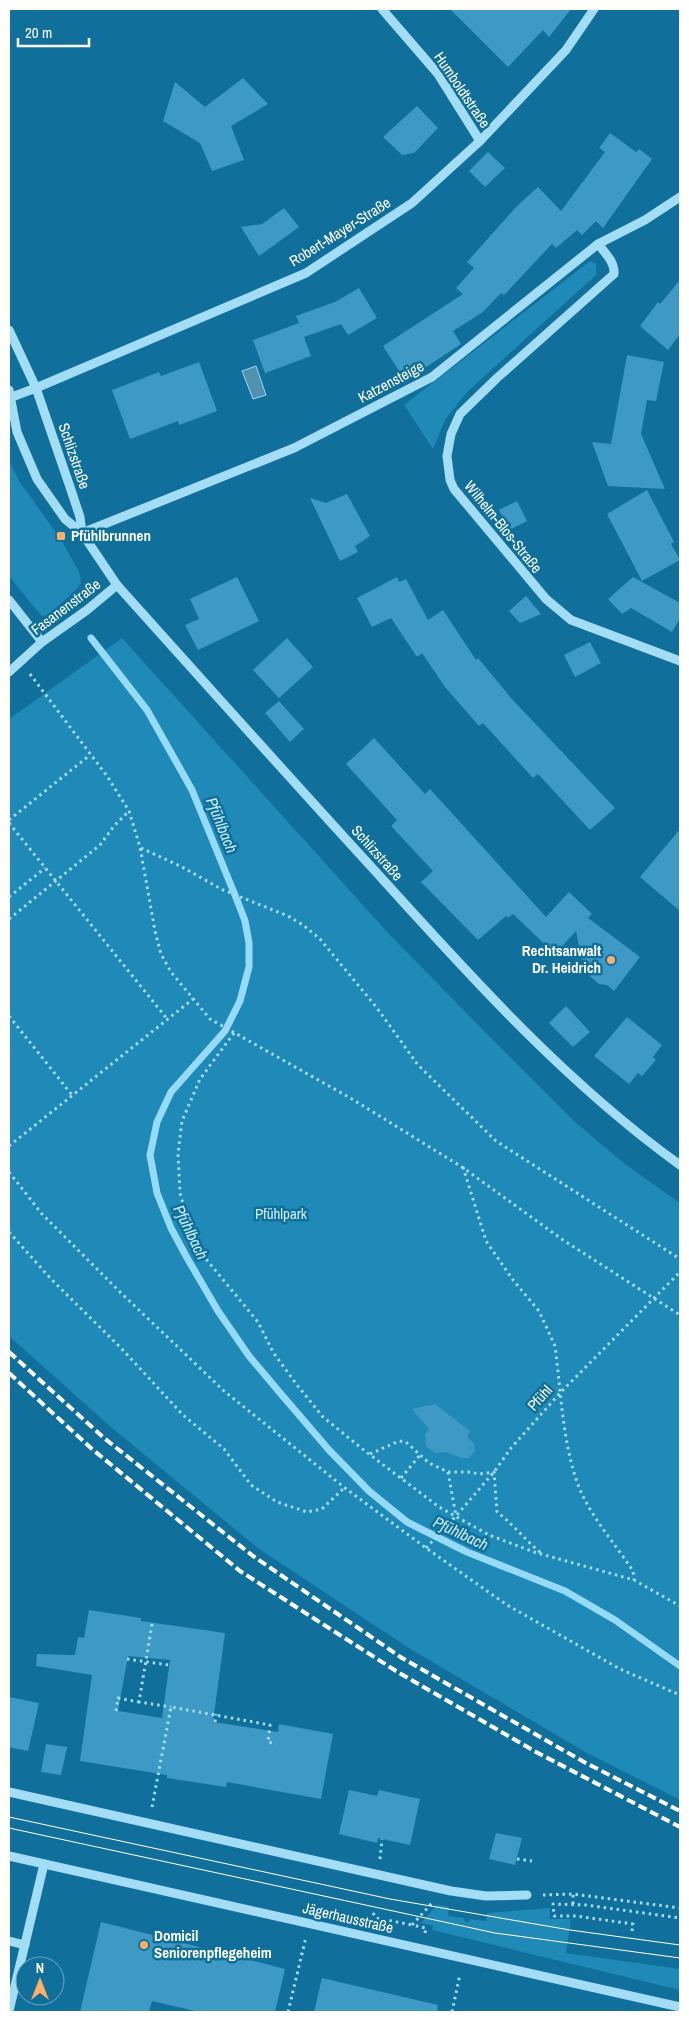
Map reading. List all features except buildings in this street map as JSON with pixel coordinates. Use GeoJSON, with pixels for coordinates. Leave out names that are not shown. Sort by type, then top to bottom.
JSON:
{"type":"FeatureCollection","features":[{"type":"Feature","properties":{"kind":"street","name":"Humboldtstraße"},"geometry":{"type":"LineString","coordinates":[[382,9],[438,74],[480,141]]}},
{"type":"Feature","properties":{"kind":"street","name":"Robert-Mayer-Straße"},"geometry":{"type":"LineString","coordinates":[[9,398],[306,273],[412,203],[480,141],[566,50],[594,9]]}},
{"type":"Feature","properties":{"kind":"street","name":"Katzensteige"},"geometry":{"type":"LineString","coordinates":[[82,533],[294,448],[432,377],[598,244],[644,220],[680,197]]}},
{"type":"Feature","properties":{"kind":"street","name":"Wilhelm-Blos-Straße"},"geometry":{"type":"LineString","coordinates":[[598,244],[610,259],[615,269],[614,274],[496,378],[460,414],[448,446],[450,480],[454,489],[546,599],[571,620],[680,661]]}},
{"type":"Feature","properties":{"kind":"street","name":"Schlizstraße"},"geometry":{"type":"LineString","coordinates":[[9,330],[36,388],[80,517],[82,533]]}},
{"type":"Feature","properties":{"kind":"street","name":"Schlizstraße"},"geometry":{"type":"LineString","coordinates":[[9,390],[17,432],[37,479],[65,519],[82,533],[117,585],[414,914],[514,1020],[640,1136],[680,1165]]}},
{"type":"Feature","properties":{"kind":"street","name":"Fasanenstraße"},"geometry":{"type":"LineString","coordinates":[[9,672],[42,642],[117,585]]}},
{"type":"Feature","properties":{"kind":"street"},"geometry":{"type":"LineString","coordinates":[[9,600],[42,642]]}},
{"type":"Feature","properties":{"kind":"street"},"geometry":{"type":"LineString","coordinates":[[9,1792],[428,1886],[486,1896],[527,1895]]}},
{"type":"Feature","properties":{"kind":"street","name":"Jägerhausstraße"},"geometry":{"type":"LineString","coordinates":[[9,1856],[680,2007]]}},
{"type":"Feature","properties":{"kind":"street"},"geometry":{"type":"LineString","coordinates":[[9,2011],[44,1864]]}},
{"type":"Feature","properties":{"kind":"street"},"geometry":{"type":"LineString","coordinates":[[9,1941],[24,1945]]}},
{"type":"Feature","properties":{"kind":"path"},"geometry":{"type":"LineString","coordinates":[[21,662],[107,776],[129,811],[140,847],[161,954],[171,972],[210,1019],[352,1099],[462,1167],[563,1240],[680,1315]]}},
{"type":"Feature","properties":{"kind":"path"},"geometry":{"type":"LineString","coordinates":[[90,754],[9,822],[168,1020]]}},
{"type":"Feature","properties":{"kind":"path"},"geometry":{"type":"LineString","coordinates":[[9,917],[56,882],[100,845],[114,826],[129,811]]}},
{"type":"Feature","properties":{"kind":"path"},"geometry":{"type":"LineString","coordinates":[[140,847],[182,867],[223,890],[288,916],[303,925],[320,939],[377,1008],[418,1065],[496,1141],[680,1259]]}},
{"type":"Feature","properties":{"kind":"path"},"geometry":{"type":"LineString","coordinates":[[9,897],[45,868]]}},
{"type":"Feature","properties":{"kind":"path"},"geometry":{"type":"LineString","coordinates":[[9,1146],[193,999]]}},
{"type":"Feature","properties":{"kind":"path"},"geometry":{"type":"LineString","coordinates":[[9,1016],[72,1095]]}},
{"type":"Feature","properties":{"kind":"path"},"geometry":{"type":"LineString","coordinates":[[232,1032],[200,1079],[182,1121],[178,1154],[180,1193],[190,1229],[206,1259],[258,1322],[273,1352],[297,1385],[323,1416],[440,1507],[489,1535],[542,1554],[634,1580],[680,1606]]}},
{"type":"Feature","properties":{"kind":"path"},"geometry":{"type":"LineString","coordinates":[[462,1167],[486,1241],[513,1280],[539,1312],[550,1333],[555,1346],[566,1439],[576,1480],[597,1519],[633,1571],[634,1580]]}},
{"type":"Feature","properties":{"kind":"path"},"geometry":{"type":"LineString","coordinates":[[9,1172],[42,1214],[118,1291],[224,1391],[345,1488],[507,1605],[620,1669],[680,1695]]}},
{"type":"Feature","properties":{"kind":"path"},"geometry":{"type":"LineString","coordinates":[[9,1232],[51,1279],[121,1348],[183,1415],[224,1449],[251,1485],[277,1502],[307,1512],[322,1509],[345,1488]]}},
{"type":"Feature","properties":{"kind":"path","name":"Pfühl"},"geometry":{"type":"LineString","coordinates":[[426,1548],[494,1472],[510,1448],[561,1392],[680,1272]]}},
{"type":"Feature","properties":{"kind":"path"},"geometry":{"type":"LineString","coordinates":[[370,1454],[399,1441],[406,1442],[429,1463],[448,1472],[480,1474],[494,1472],[496,1512],[510,1521],[526,1540],[542,1554]]}},
{"type":"Feature","properties":{"kind":"path"},"geometry":{"type":"LineString","coordinates":[[401,1478],[420,1455]]}},
{"type":"Feature","properties":{"kind":"path"},"geometry":{"type":"LineString","coordinates":[[448,1472],[456,1516]]}},
{"type":"Feature","properties":{"kind":"path"},"geometry":{"type":"LineString","coordinates":[[139,1702],[152,1624]]}},
{"type":"Feature","properties":{"kind":"path"},"geometry":{"type":"LineString","coordinates":[[127,1659],[169,1665]]}},
{"type":"Feature","properties":{"kind":"path"},"geometry":{"type":"LineString","coordinates":[[116,1711],[118,1698],[270,1725],[268,1742],[276,1744]]}},
{"type":"Feature","properties":{"kind":"path"},"geometry":{"type":"LineString","coordinates":[[149,1823],[171,1707]]}},
{"type":"Feature","properties":{"kind":"path"},"geometry":{"type":"LineString","coordinates":[[215,1722],[216,1714]]}},
{"type":"Feature","properties":{"kind":"path"},"geometry":{"type":"LineString","coordinates":[[517,1859],[532,1861]]}},
{"type":"Feature","properties":{"kind":"path"},"geometry":{"type":"LineString","coordinates":[[412,1925],[436,1899],[426,1896],[428,1886]]}},
{"type":"Feature","properties":{"kind":"path"},"geometry":{"type":"LineString","coordinates":[[527,1895],[573,1894],[680,1908]]}},
{"type":"Feature","properties":{"kind":"path"},"geometry":{"type":"LineString","coordinates":[[573,1894],[573,1904]]}},
{"type":"Feature","properties":{"kind":"path"},"geometry":{"type":"LineString","coordinates":[[632,1930],[633,1924],[576,1916],[554,1916],[553,1904],[573,1904],[680,1918]]}},
{"type":"Feature","properties":{"kind":"path"},"geometry":{"type":"LineString","coordinates":[[373,1913],[376,1918],[426,1928],[421,1948]]}},
{"type":"Feature","properties":{"kind":"path"},"geometry":{"type":"LineString","coordinates":[[288,2012],[309,1923]]}},
{"type":"Feature","properties":{"kind":"path"},"geometry":{"type":"LineString","coordinates":[[452,2012],[464,1958]]}},
{"type":"Feature","properties":{"kind":"green space"},"geometry":{"type":"Polygon","coordinates":[[[590,261],[596,264],[596,275],[467,392],[445,420],[433,449],[404,405],[590,261]]]}},
{"type":"Feature","properties":{"kind":"green space"},"geometry":{"type":"Polygon","coordinates":[[[9,461],[19,481],[62,541],[79,572],[81,583],[76,590],[48,615],[42,616],[38,612],[9,576],[9,461]]]}},
{"type":"Feature","properties":{"kind":"green space","name":"Pfühlpark"},"geometry":{"type":"Polygon","coordinates":[[[122,638],[389,934],[493,1040],[575,1122],[625,1164],[680,1203],[680,1800],[587,1753],[412,1650],[259,1549],[112,1428],[9,1336],[9,719],[122,638]]]}},
{"type":"Feature","properties":{"kind":"green space"},"geometry":{"type":"Polygon","coordinates":[[[437,1905],[449,1907],[448,1916],[464,1918],[464,1921],[469,1922],[469,1919],[486,1921],[487,1913],[550,1908],[550,1919],[571,1919],[566,1953],[680,1969],[680,1990],[432,1930],[433,1926],[421,1923],[437,1905]]]}},
{"type":"Feature","properties":{"kind":"shaded area"},"geometry":{"type":"Polygon","coordinates":[[[256,366],[266,395],[253,399],[242,371],[256,366]]]}},
{"type":"Feature","properties":{"kind":"waterway","name":"Pfühlbach"},"geometry":{"type":"LineString","coordinates":[[91,638],[147,710],[192,790],[245,921],[249,943],[249,967],[240,1001],[225,1031],[171,1092],[157,1122],[150,1155],[157,1193],[171,1228],[186,1256],[218,1311],[249,1356],[329,1450],[369,1491],[407,1522],[467,1552],[565,1591],[615,1620],[680,1666]]}},
{"type":"Feature","properties":{"kind":"tram line"},"geometry":{"type":"LineString","coordinates":[[9,1817],[390,1899],[570,1930],[680,1945]]}},
{"type":"Feature","properties":{"kind":"tram line"},"geometry":{"type":"LineString","coordinates":[[9,1828],[495,1933],[680,1958]]}},
{"type":"Feature","properties":{"kind":"railway"},"geometry":{"type":"LineString","coordinates":[[9,1352],[104,1438],[253,1556],[402,1658],[584,1762],[680,1811]]}},
{"type":"Feature","properties":{"kind":"railway"},"geometry":{"type":"LineString","coordinates":[[9,1373],[92,1449],[240,1571],[396,1671],[536,1752],[680,1827]]}},
{"type":"Feature","properties":{"kind":"place","name":"Pfühlbrunnen"},"geometry":{"type":"Point","coordinates":[61,536]}},
{"type":"Feature","properties":{"kind":"place","name":"Rechtsanwalt Dr. Heidrich"},"geometry":{"type":"Point","coordinates":[611,960]}},
{"type":"Feature","properties":{"kind":"place","name":"Domicil Seniorenpflegeheim"},"geometry":{"type":"Point","coordinates":[144,1945]}}]}
